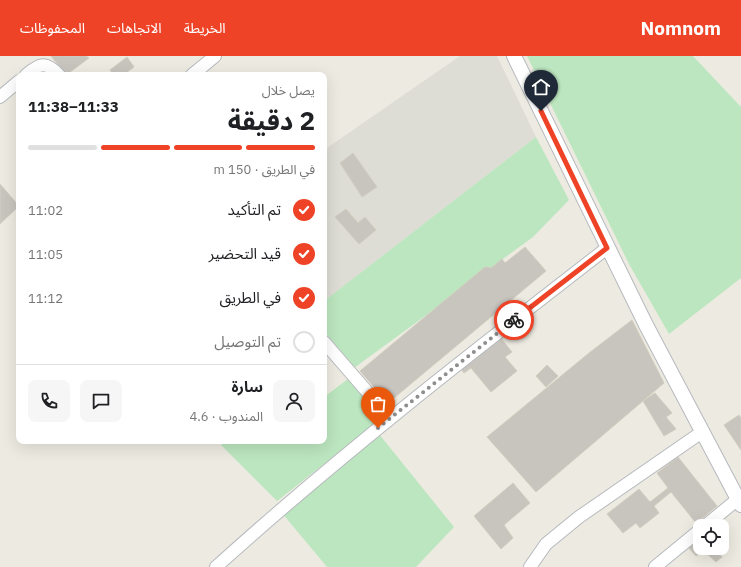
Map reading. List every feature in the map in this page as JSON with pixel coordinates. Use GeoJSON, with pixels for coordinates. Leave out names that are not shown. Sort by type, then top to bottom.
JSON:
{"type":"FeatureCollection","features":[{"type":"Feature","properties":{"kind":"street"},"geometry":{"type":"LineString","coordinates":[[196,72],[215,56]]}},
{"type":"Feature","properties":{"kind":"street"},"geometry":{"type":"LineString","coordinates":[[514,56],[607,248],[739,502],[715,519]]}},
{"type":"Feature","properties":{"kind":"street"},"geometry":{"type":"LineString","coordinates":[[29,72],[34,68],[42,65],[48,65],[56,72]]}},
{"type":"Feature","properties":{"kind":"street"},"geometry":{"type":"LineString","coordinates":[[0,97],[16,84]]}},
{"type":"Feature","properties":{"kind":"street"},"geometry":{"type":"LineString","coordinates":[[216,567],[282,507],[390,418],[607,248]]}},
{"type":"Feature","properties":{"kind":"street"},"geometry":{"type":"LineString","coordinates":[[327,345],[390,418]]}},
{"type":"Feature","properties":{"kind":"street"},"geometry":{"type":"LineString","coordinates":[[530,567],[546,544],[579,517],[702,432]]}},
{"type":"Feature","properties":{"kind":"street"},"geometry":{"type":"LineString","coordinates":[[655,567],[693,536]]}},
{"type":"Feature","properties":{"kind":"shaded area"},"geometry":{"type":"Polygon","coordinates":[[[460,56],[497,56],[536,137],[327,299],[327,148],[460,56]]]}},
{"type":"Feature","properties":{"kind":"green space"},"geometry":{"type":"Polygon","coordinates":[[[527,56],[693,56],[741,107],[741,278],[669,334],[629,264],[527,56]]]}},
{"type":"Feature","properties":{"kind":"green space"},"geometry":{"type":"Polygon","coordinates":[[[536,137],[569,200],[533,237],[354,368],[327,335],[327,299],[536,137]]]}},
{"type":"Feature","properties":{"kind":"green space"},"geometry":{"type":"Polygon","coordinates":[[[348,379],[384,417],[277,501],[221,445],[327,444],[327,395],[348,379]]]}},
{"type":"Feature","properties":{"kind":"green space"},"geometry":{"type":"Polygon","coordinates":[[[379,434],[454,527],[416,567],[327,567],[282,513],[379,434]]]}},
{"type":"Feature","properties":{"kind":"building"},"geometry":{"type":"Polygon","coordinates":[[[51,56],[86,56],[89,58],[70,72],[64,72],[51,56]]]}},
{"type":"Feature","properties":{"kind":"building"},"geometry":{"type":"Polygon","coordinates":[[[127,57],[134,67],[127,72],[112,72],[110,70],[127,57]]]}},
{"type":"Feature","properties":{"kind":"building"},"geometry":{"type":"Polygon","coordinates":[[[353,153],[377,187],[362,197],[340,163],[353,153]]]}},
{"type":"Feature","properties":{"kind":"building"},"geometry":{"type":"Polygon","coordinates":[[[0,184],[16,203],[16,209],[0,224],[0,184]]]}},
{"type":"Feature","properties":{"kind":"building"},"geometry":{"type":"Polygon","coordinates":[[[346,209],[358,223],[365,217],[376,230],[359,244],[335,217],[346,209]]]}},
{"type":"Feature","properties":{"kind":"building"},"geometry":{"type":"Polygon","coordinates":[[[525,247],[546,271],[388,403],[360,371],[485,267],[491,268],[502,259],[505,263],[525,247]]]}},
{"type":"Feature","properties":{"kind":"building"},"geometry":{"type":"Polygon","coordinates":[[[632,320],[664,383],[536,492],[487,437],[589,353],[632,320]]]}},
{"type":"Feature","properties":{"kind":"building"},"geometry":{"type":"Polygon","coordinates":[[[500,337],[512,352],[505,357],[517,371],[491,392],[471,368],[464,373],[461,369],[500,337]]]}},
{"type":"Feature","properties":{"kind":"building"},"geometry":{"type":"Polygon","coordinates":[[[547,365],[558,376],[546,387],[536,376],[547,365]]]}},
{"type":"Feature","properties":{"kind":"building"},"geometry":{"type":"Polygon","coordinates":[[[655,393],[672,413],[666,417],[676,429],[664,436],[643,401],[655,393]]]}},
{"type":"Feature","properties":{"kind":"building"},"geometry":{"type":"Polygon","coordinates":[[[739,415],[741,418],[741,450],[724,425],[739,415]]]}},
{"type":"Feature","properties":{"kind":"building"},"geometry":{"type":"Polygon","coordinates":[[[678,457],[717,506],[701,519],[693,519],[671,492],[654,506],[659,513],[640,528],[636,523],[623,533],[607,514],[639,489],[650,502],[668,488],[657,473],[678,457]]]}},
{"type":"Feature","properties":{"kind":"building"},"geometry":{"type":"Polygon","coordinates":[[[513,483],[530,503],[504,525],[513,538],[501,549],[474,516],[513,483]]]}},
{"type":"Feature","properties":{"kind":"building"},"geometry":{"type":"Polygon","coordinates":[[[693,541],[693,553],[687,546],[693,541]]]}},
{"type":"Feature","properties":{"kind":"building"},"geometry":{"type":"Polygon","coordinates":[[[708,555],[720,555],[722,557],[716,562],[708,555]]]}},
{"type":"Feature","properties":{"kind":"way so far"},"geometry":{"type":"LineString","coordinates":[[378,428],[514,320]]}},
{"type":"Feature","properties":{"kind":"route"},"geometry":{"type":"LineString","coordinates":[[514,320],[607,248],[541,111]]}}]}
